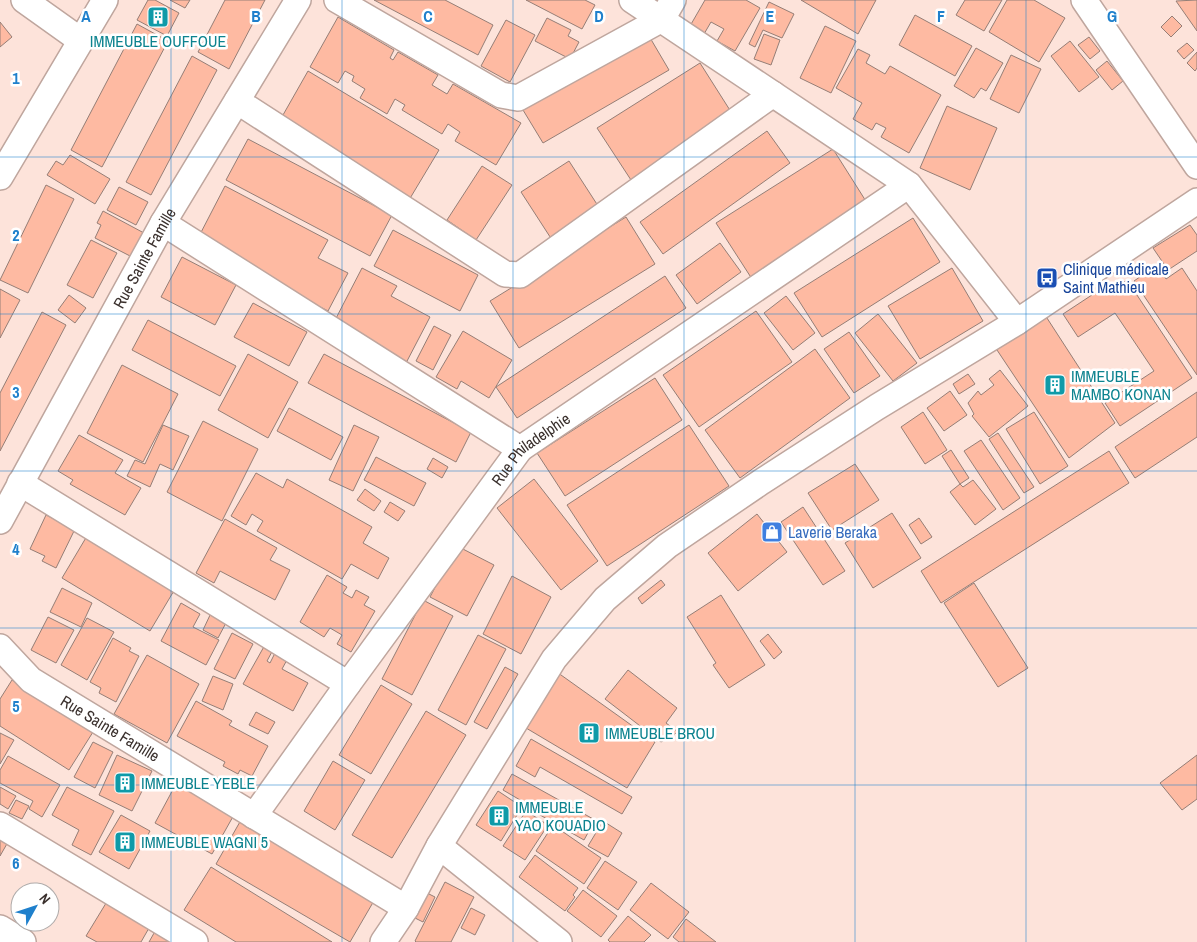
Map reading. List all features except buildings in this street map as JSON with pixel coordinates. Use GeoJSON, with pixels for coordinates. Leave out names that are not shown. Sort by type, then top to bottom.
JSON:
{"type":"FeatureCollection","features":[{"type":"Feature","properties":{"kind":"street"},"geometry":{"type":"LineString","coordinates":[[24,0],[80,40]]}},
{"type":"Feature","properties":{"kind":"street"},"geometry":{"type":"LineString","coordinates":[[0,177],[105,0]]}},
{"type":"Feature","properties":{"kind":"street","name":"Rue Sainte Famille"},"geometry":{"type":"LineString","coordinates":[[0,521],[163,223],[298,0]]}},
{"type":"Feature","properties":{"kind":"street"},"geometry":{"type":"LineString","coordinates":[[337,0],[501,95],[518,98],[668,9]]}},
{"type":"Feature","properties":{"kind":"street"},"geometry":{"type":"LineString","coordinates":[[632,0],[668,9],[773,94],[909,185],[1017,322]]}},
{"type":"Feature","properties":{"kind":"street"},"geometry":{"type":"LineString","coordinates":[[1084,0],[1197,166]]}},
{"type":"Feature","properties":{"kind":"street"},"geometry":{"type":"LineString","coordinates":[[237,101],[506,274],[520,275],[773,94]]}},
{"type":"Feature","properties":{"kind":"street","name":"Rue Philadelphie"},"geometry":{"type":"LineString","coordinates":[[254,816],[520,449],[909,185]]}},
{"type":"Feature","properties":{"kind":"street"},"geometry":{"type":"LineString","coordinates":[[383,942],[406,908],[439,846],[554,659],[605,599],[667,546],[761,482],[877,407],[1017,322],[1197,201]]}},
{"type":"Feature","properties":{"kind":"street"},"geometry":{"type":"LineString","coordinates":[[163,223],[520,449]]}},
{"type":"Feature","properties":{"kind":"street"},"geometry":{"type":"LineString","coordinates":[[20,483],[348,684]]}},
{"type":"Feature","properties":{"kind":"street","name":"Rue Sainte Famille"},"geometry":{"type":"LineString","coordinates":[[0,647],[31,680],[406,908]]}},
{"type":"Feature","properties":{"kind":"street"},"geometry":{"type":"LineString","coordinates":[[0,825],[195,942]]}},
{"type":"Feature","properties":{"kind":"street"},"geometry":{"type":"LineString","coordinates":[[439,846],[559,942]]}},
{"type":"Feature","properties":{"kind":"street"},"geometry":{"type":"LineString","coordinates":[[0,928],[23,942]]}},
{"type":"Feature","properties":{"kind":"place","name":"IMMEUBLE OUFFOUE"},"geometry":{"type":"Point","coordinates":[158,17]}},
{"type":"Feature","properties":{"kind":"place","name":"Clinique médicale Saint Mathieu"},"geometry":{"type":"Point","coordinates":[1047,278]}},
{"type":"Feature","properties":{"kind":"place","name":"IMMEUBLE MAMBO KONAN"},"geometry":{"type":"Point","coordinates":[1055,385]}},
{"type":"Feature","properties":{"kind":"place","name":"Laverie Beraka"},"geometry":{"type":"Point","coordinates":[772,532]}},
{"type":"Feature","properties":{"kind":"place","name":"IMMEUBLE BROU"},"geometry":{"type":"Point","coordinates":[589,733]}},
{"type":"Feature","properties":{"kind":"place","name":"IMMEUBLE YEBLE"},"geometry":{"type":"Point","coordinates":[125,783]}},
{"type":"Feature","properties":{"kind":"place","name":"IMMEUBLE YAO KOUADIO"},"geometry":{"type":"Point","coordinates":[499,816]}},
{"type":"Feature","properties":{"kind":"place","name":"IMMEUBLE WAGNI 5"},"geometry":{"type":"Point","coordinates":[125,842]}}]}
